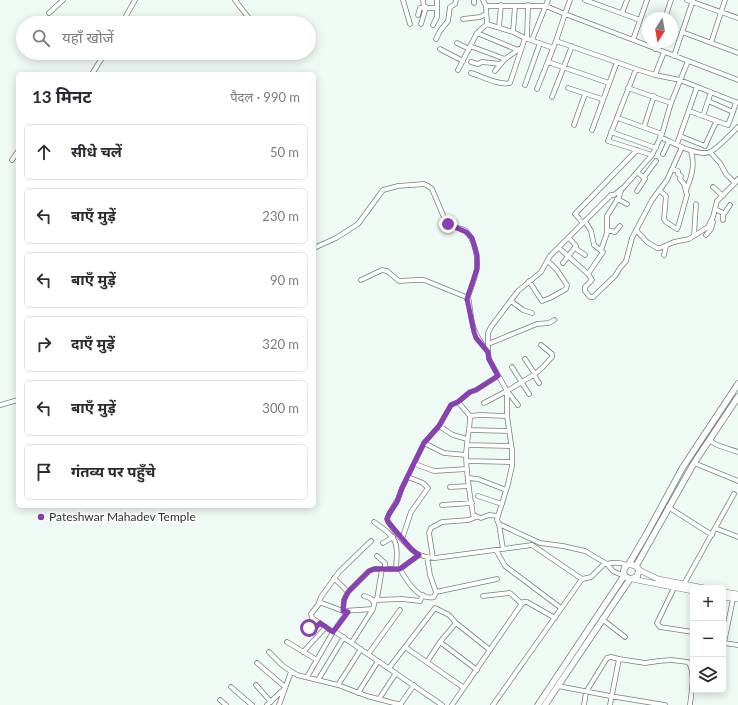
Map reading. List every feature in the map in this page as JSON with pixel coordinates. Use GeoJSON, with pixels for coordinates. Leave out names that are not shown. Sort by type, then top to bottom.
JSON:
{"type":"FeatureCollection","features":[{"type":"Feature","properties":{"kind":"main road"},"geometry":{"type":"LineString","coordinates":[[629,578],[624,569],[646,535],[683,468],[738,384]]}},
{"type":"Feature","properties":{"kind":"main road"},"geometry":{"type":"LineString","coordinates":[[538,705],[552,682],[629,578],[637,577],[637,568],[668,507],[694,463],[738,397]]}},
{"type":"Feature","properties":{"kind":"main road"},"geometry":{"type":"LineString","coordinates":[[628,564],[637,568]]}},
{"type":"Feature","properties":{"kind":"main road"},"geometry":{"type":"LineString","coordinates":[[546,705],[629,578]]}},
{"type":"Feature","properties":{"kind":"street"},"geometry":{"type":"LineString","coordinates":[[49,13],[62,0]]}},
{"type":"Feature","properties":{"kind":"street"},"geometry":{"type":"LineString","coordinates":[[126,16],[135,0]]}},
{"type":"Feature","properties":{"kind":"street"},"geometry":{"type":"LineString","coordinates":[[235,0],[247,16]]}},
{"type":"Feature","properties":{"kind":"street"},"geometry":{"type":"LineString","coordinates":[[403,0],[410,24]]}},
{"type":"Feature","properties":{"kind":"street"},"geometry":{"type":"LineString","coordinates":[[421,24],[425,7],[423,0]]}},
{"type":"Feature","properties":{"kind":"street"},"geometry":{"type":"LineString","coordinates":[[433,25],[437,17],[437,0]]}},
{"type":"Feature","properties":{"kind":"street"},"geometry":{"type":"LineString","coordinates":[[436,39],[440,31],[447,23],[450,7],[455,4],[456,0]]}},
{"type":"Feature","properties":{"kind":"street"},"geometry":{"type":"LineString","coordinates":[[483,0],[486,6],[488,24]]}},
{"type":"Feature","properties":{"kind":"street"},"geometry":{"type":"LineString","coordinates":[[532,40],[548,0]]}},
{"type":"Feature","properties":{"kind":"street"},"geometry":{"type":"LineString","coordinates":[[537,89],[570,0]]}},
{"type":"Feature","properties":{"kind":"street"},"geometry":{"type":"LineString","coordinates":[[585,0],[640,20]]}},
{"type":"Feature","properties":{"kind":"street"},"geometry":{"type":"LineString","coordinates":[[622,13],[627,0]]}},
{"type":"Feature","properties":{"kind":"street"},"geometry":{"type":"LineString","coordinates":[[633,40],[647,0]]}},
{"type":"Feature","properties":{"kind":"street"},"geometry":{"type":"LineString","coordinates":[[667,12],[671,0]]}},
{"type":"Feature","properties":{"kind":"street"},"geometry":{"type":"LineString","coordinates":[[687,0],[738,18]]}},
{"type":"Feature","properties":{"kind":"street"},"geometry":{"type":"LineString","coordinates":[[711,43],[725,0]]}},
{"type":"Feature","properties":{"kind":"street"},"geometry":{"type":"LineString","coordinates":[[674,56],[692,1]]}},
{"type":"Feature","properties":{"kind":"street"},"geometry":{"type":"LineString","coordinates":[[499,27],[501,5]]}},
{"type":"Feature","properties":{"kind":"street"},"geometry":{"type":"LineString","coordinates":[[472,73],[508,84],[513,76],[520,49],[526,38],[528,5]]}},
{"type":"Feature","properties":{"kind":"street"},"geometry":{"type":"LineString","coordinates":[[486,6],[546,6],[642,43]]}},
{"type":"Feature","properties":{"kind":"street"},"geometry":{"type":"LineString","coordinates":[[513,32],[515,6]]}},
{"type":"Feature","properties":{"kind":"street"},"geometry":{"type":"LineString","coordinates":[[418,15],[420,8],[437,8]]}},
{"type":"Feature","properties":{"kind":"street"},"geometry":{"type":"LineString","coordinates":[[463,19],[480,17],[486,14]]}},
{"type":"Feature","properties":{"kind":"street"},"geometry":{"type":"LineString","coordinates":[[488,24],[553,48]]}},
{"type":"Feature","properties":{"kind":"street"},"geometry":{"type":"LineString","coordinates":[[458,70],[477,33],[488,24]]}},
{"type":"Feature","properties":{"kind":"street"},"geometry":{"type":"LineString","coordinates":[[682,32],[738,53]]}},
{"type":"Feature","properties":{"kind":"street"},"geometry":{"type":"LineString","coordinates":[[477,33],[520,49]]}},
{"type":"Feature","properties":{"kind":"street"},"geometry":{"type":"LineString","coordinates":[[556,41],[655,75],[680,80],[737,102],[728,125],[716,122],[689,111]]}},
{"type":"Feature","properties":{"kind":"street"},"geometry":{"type":"LineString","coordinates":[[457,43],[505,59]]}},
{"type":"Feature","properties":{"kind":"street"},"geometry":{"type":"LineString","coordinates":[[525,85],[540,43]]}},
{"type":"Feature","properties":{"kind":"street"},"geometry":{"type":"LineString","coordinates":[[552,97],[572,46]]}},
{"type":"Feature","properties":{"kind":"street"},"geometry":{"type":"LineString","coordinates":[[654,48],[738,80]]}},
{"type":"Feature","properties":{"kind":"street"},"geometry":{"type":"LineString","coordinates":[[440,49],[463,61]]}},
{"type":"Feature","properties":{"kind":"street"},"geometry":{"type":"LineString","coordinates":[[495,71],[505,59],[520,49]]}},
{"type":"Feature","properties":{"kind":"street"},"geometry":{"type":"LineString","coordinates":[[655,75],[664,52]]}},
{"type":"Feature","properties":{"kind":"street"},"geometry":{"type":"LineString","coordinates":[[93,72],[101,60]]}},
{"type":"Feature","properties":{"kind":"street"},"geometry":{"type":"LineString","coordinates":[[588,274],[603,253],[602,250],[607,230],[607,216],[621,190],[652,155],[656,148],[671,103],[688,61]]}},
{"type":"Feature","properties":{"kind":"street"},"geometry":{"type":"LineString","coordinates":[[472,62],[478,64],[482,62],[501,64]]}},
{"type":"Feature","properties":{"kind":"street"},"geometry":{"type":"LineString","coordinates":[[548,62],[609,83]]}},
{"type":"Feature","properties":{"kind":"street"},"geometry":{"type":"LineString","coordinates":[[592,130],[602,99],[617,62]]}},
{"type":"Feature","properties":{"kind":"street"},"geometry":{"type":"LineString","coordinates":[[636,69],[608,141],[652,155]]}},
{"type":"Feature","properties":{"kind":"street"},"geometry":{"type":"LineString","coordinates":[[677,144],[697,87]]}},
{"type":"Feature","properties":{"kind":"street"},"geometry":{"type":"LineString","coordinates":[[568,88],[602,99]]}},
{"type":"Feature","properties":{"kind":"street"},"geometry":{"type":"LineString","coordinates":[[628,88],[671,103]]}},
{"type":"Feature","properties":{"kind":"street"},"geometry":{"type":"LineString","coordinates":[[703,116],[711,92]]}},
{"type":"Feature","properties":{"kind":"street"},"geometry":{"type":"LineString","coordinates":[[574,125],[585,94]]}},
{"type":"Feature","properties":{"kind":"street"},"geometry":{"type":"LineString","coordinates":[[644,127],[654,96]]}},
{"type":"Feature","properties":{"kind":"street"},"geometry":{"type":"LineString","coordinates":[[708,101],[733,112]]}},
{"type":"Feature","properties":{"kind":"street"},"geometry":{"type":"LineString","coordinates":[[618,118],[644,127],[690,151],[705,153],[710,152],[738,127]]}},
{"type":"Feature","properties":{"kind":"street"},"geometry":{"type":"LineString","coordinates":[[680,136],[705,146],[716,122]]}},
{"type":"Feature","properties":{"kind":"street"},"geometry":{"type":"LineString","coordinates":[[611,132],[656,148]]}},
{"type":"Feature","properties":{"kind":"street"},"geometry":{"type":"LineString","coordinates":[[663,154],[669,141]]}},
{"type":"Feature","properties":{"kind":"street"},"geometry":{"type":"LineString","coordinates":[[559,248],[588,274],[592,280],[585,289],[590,297],[593,297],[615,276],[626,261],[631,241],[636,230],[652,200],[666,180],[682,146]]}},
{"type":"Feature","properties":{"kind":"street"},"geometry":{"type":"LineString","coordinates":[[602,250],[594,245],[591,231],[575,214],[637,150]]}},
{"type":"Feature","properties":{"kind":"street"},"geometry":{"type":"LineString","coordinates":[[685,190],[692,173],[693,159],[690,151]]}},
{"type":"Feature","properties":{"kind":"street"},"geometry":{"type":"LineString","coordinates":[[706,235],[711,229],[717,201],[737,181],[726,174],[720,163],[710,152]]}},
{"type":"Feature","properties":{"kind":"street"},"geometry":{"type":"LineString","coordinates":[[12,160],[16,154]]}},
{"type":"Feature","properties":{"kind":"street"},"geometry":{"type":"LineString","coordinates":[[637,191],[644,181],[644,177],[656,161]]}},
{"type":"Feature","properties":{"kind":"street"},"geometry":{"type":"LineString","coordinates":[[659,190],[666,196],[664,218],[666,222],[678,228],[686,196],[683,183],[680,179],[681,176],[678,174],[678,171],[672,169]]}},
{"type":"Feature","properties":{"kind":"street"},"geometry":{"type":"LineString","coordinates":[[637,172],[644,177]]}},
{"type":"Feature","properties":{"kind":"street"},"geometry":{"type":"LineString","coordinates":[[675,180],[678,174]]}},
{"type":"Feature","properties":{"kind":"street"},"geometry":{"type":"LineString","coordinates":[[316,247],[336,238],[358,224],[383,190],[398,186],[424,184],[428,186],[432,190],[446,222],[450,226],[466,232],[472,238],[478,258],[477,269],[467,299],[476,338],[488,352]]}},
{"type":"Feature","properties":{"kind":"street"},"geometry":{"type":"LineString","coordinates":[[713,187],[723,196]]}},
{"type":"Feature","properties":{"kind":"street"},"geometry":{"type":"LineString","coordinates":[[518,404],[507,391],[489,359],[487,336],[491,327],[518,291],[541,272],[559,248],[611,195],[621,190]]}},
{"type":"Feature","properties":{"kind":"street"},"geometry":{"type":"LineString","coordinates":[[617,199],[627,204]]}},
{"type":"Feature","properties":{"kind":"street"},"geometry":{"type":"LineString","coordinates":[[694,235],[696,204]]}},
{"type":"Feature","properties":{"kind":"street"},"geometry":{"type":"LineString","coordinates":[[723,220],[724,214],[730,205]]}},
{"type":"Feature","properties":{"kind":"street"},"geometry":{"type":"LineString","coordinates":[[715,209],[724,214]]}},
{"type":"Feature","properties":{"kind":"street"},"geometry":{"type":"LineString","coordinates":[[636,230],[653,246],[660,248],[674,242],[686,241],[708,227],[713,217]]}},
{"type":"Feature","properties":{"kind":"street"},"geometry":{"type":"LineString","coordinates":[[607,230],[615,232],[620,226]]}},
{"type":"Feature","properties":{"kind":"street"},"geometry":{"type":"LineString","coordinates":[[563,263],[575,248],[576,244],[569,238]]}},
{"type":"Feature","properties":{"kind":"street"},"geometry":{"type":"LineString","coordinates":[[664,254],[666,246]]}},
{"type":"Feature","properties":{"kind":"street"},"geometry":{"type":"LineString","coordinates":[[575,248],[585,255]]}},
{"type":"Feature","properties":{"kind":"street"},"geometry":{"type":"LineString","coordinates":[[529,281],[542,301],[555,296],[566,288],[567,285],[558,271],[548,261]]}},
{"type":"Feature","properties":{"kind":"street"},"geometry":{"type":"LineString","coordinates":[[361,280],[379,270],[385,270],[399,281],[421,280],[467,299]]}},
{"type":"Feature","properties":{"kind":"street"},"geometry":{"type":"LineString","coordinates":[[511,301],[523,310],[532,313]]}},
{"type":"Feature","properties":{"kind":"street"},"geometry":{"type":"LineString","coordinates":[[488,344],[537,324],[549,323],[554,320]]}},
{"type":"Feature","properties":{"kind":"street"},"geometry":{"type":"LineString","coordinates":[[484,403],[522,383],[543,367],[552,357],[552,354],[541,344]]}},
{"type":"Feature","properties":{"kind":"street"},"geometry":{"type":"LineString","coordinates":[[525,359],[539,383]]}},
{"type":"Feature","properties":{"kind":"street"},"geometry":{"type":"LineString","coordinates":[[512,367],[529,394]]}},
{"type":"Feature","properties":{"kind":"street"},"geometry":{"type":"LineString","coordinates":[[498,376],[451,405],[439,426],[424,443],[387,519],[412,550],[419,555],[433,558],[540,544],[563,546],[584,551],[606,564],[613,571],[629,578],[690,591]]}},
{"type":"Feature","properties":{"kind":"street"},"geometry":{"type":"LineString","coordinates":[[503,549],[497,520],[506,490],[512,462],[507,416],[507,391]]}},
{"type":"Feature","properties":{"kind":"street"},"geometry":{"type":"LineString","coordinates":[[0,405],[16,401]]}},
{"type":"Feature","properties":{"kind":"street"},"geometry":{"type":"LineString","coordinates":[[458,402],[470,416],[466,455],[474,515],[478,517]]}},
{"type":"Feature","properties":{"kind":"street"},"geometry":{"type":"LineString","coordinates":[[470,416],[507,416]]}},
{"type":"Feature","properties":{"kind":"street"},"geometry":{"type":"LineString","coordinates":[[439,426],[453,435],[467,439]]}},
{"type":"Feature","properties":{"kind":"street"},"geometry":{"type":"LineString","coordinates":[[469,430],[509,430]]}},
{"type":"Feature","properties":{"kind":"street"},"geometry":{"type":"LineString","coordinates":[[709,440],[722,447],[738,452]]}},
{"type":"Feature","properties":{"kind":"street"},"geometry":{"type":"LineString","coordinates":[[424,443],[444,453],[466,455]]}},
{"type":"Feature","properties":{"kind":"street"},"geometry":{"type":"LineString","coordinates":[[468,445],[511,446]]}},
{"type":"Feature","properties":{"kind":"street"},"geometry":{"type":"LineString","coordinates":[[468,461],[512,462]]}},
{"type":"Feature","properties":{"kind":"street"},"geometry":{"type":"LineString","coordinates":[[694,463],[738,481]]}},
{"type":"Feature","properties":{"kind":"street"},"geometry":{"type":"LineString","coordinates":[[415,464],[434,471],[468,469]]}},
{"type":"Feature","properties":{"kind":"street"},"geometry":{"type":"LineString","coordinates":[[402,538],[411,512],[428,488],[424,483],[408,477]]}},
{"type":"Feature","properties":{"kind":"street"},"geometry":{"type":"LineString","coordinates":[[469,478],[475,478],[506,490]]}},
{"type":"Feature","properties":{"kind":"street"},"geometry":{"type":"LineString","coordinates":[[450,487],[469,486]]}},
{"type":"Feature","properties":{"kind":"street"},"geometry":{"type":"LineString","coordinates":[[684,584],[734,494]]}},
{"type":"Feature","properties":{"kind":"street"},"geometry":{"type":"LineString","coordinates":[[478,496],[502,504]]}},
{"type":"Feature","properties":{"kind":"street"},"geometry":{"type":"LineString","coordinates":[[442,505],[472,503]]}},
{"type":"Feature","properties":{"kind":"street"},"geometry":{"type":"LineString","coordinates":[[668,507],[712,535]]}},
{"type":"Feature","properties":{"kind":"street"},"geometry":{"type":"LineString","coordinates":[[433,558],[429,532],[431,528],[442,522],[469,520],[489,515],[498,516]]}},
{"type":"Feature","properties":{"kind":"street"},"geometry":{"type":"LineString","coordinates":[[374,522],[393,537],[398,546],[398,569],[411,586],[426,597],[433,598],[436,592],[430,574],[427,557]]}},
{"type":"Feature","properties":{"kind":"street"},"geometry":{"type":"LineString","coordinates":[[499,524],[540,544]]}},
{"type":"Feature","properties":{"kind":"street"},"geometry":{"type":"LineString","coordinates":[[715,528],[738,537]]}},
{"type":"Feature","properties":{"kind":"street"},"geometry":{"type":"LineString","coordinates":[[383,543],[393,537]]}},
{"type":"Feature","properties":{"kind":"street"},"geometry":{"type":"LineString","coordinates":[[526,537],[526,546]]}},
{"type":"Feature","properties":{"kind":"street"},"geometry":{"type":"LineString","coordinates":[[372,541],[334,578],[311,615],[312,618],[369,653],[378,661],[414,685],[435,703],[442,705]]}},
{"type":"Feature","properties":{"kind":"street"},"geometry":{"type":"LineString","coordinates":[[532,545],[582,579]]}},
{"type":"Feature","properties":{"kind":"street"},"geometry":{"type":"LineString","coordinates":[[496,550],[505,566],[559,610]]}},
{"type":"Feature","properties":{"kind":"street"},"geometry":{"type":"LineString","coordinates":[[307,677],[345,611],[344,600],[348,592],[372,569],[398,569],[419,555]]}},
{"type":"Feature","properties":{"kind":"street"},"geometry":{"type":"LineString","coordinates":[[352,642],[373,609],[376,601],[384,563],[377,556]]}},
{"type":"Feature","properties":{"kind":"street"},"geometry":{"type":"LineString","coordinates":[[492,705],[582,579],[591,577],[606,564],[613,562],[628,564]]}},
{"type":"Feature","properties":{"kind":"street"},"geometry":{"type":"LineString","coordinates":[[637,568],[658,579],[690,585]]}},
{"type":"Feature","properties":{"kind":"street"},"geometry":{"type":"LineString","coordinates":[[334,578],[348,592]]}},
{"type":"Feature","properties":{"kind":"street"},"geometry":{"type":"LineString","coordinates":[[436,592],[497,578]]}},
{"type":"Feature","properties":{"kind":"street"},"geometry":{"type":"LineString","coordinates":[[674,588],[657,623],[660,627],[690,632]]}},
{"type":"Feature","properties":{"kind":"street"},"geometry":{"type":"LineString","coordinates":[[726,592],[738,594]]}},
{"type":"Feature","properties":{"kind":"street"},"geometry":{"type":"LineString","coordinates":[[483,596],[510,593],[522,604]]}},
{"type":"Feature","properties":{"kind":"street"},"geometry":{"type":"LineString","coordinates":[[364,596],[376,601],[402,599],[420,602],[423,595]]}},
{"type":"Feature","properties":{"kind":"street"},"geometry":{"type":"LineString","coordinates":[[726,634],[735,599]]}},
{"type":"Feature","properties":{"kind":"street"},"geometry":{"type":"LineString","coordinates":[[452,705],[525,601],[554,618]]}},
{"type":"Feature","properties":{"kind":"street"},"geometry":{"type":"LineString","coordinates":[[319,602],[345,611],[373,609]]}},
{"type":"Feature","properties":{"kind":"street"},"geometry":{"type":"LineString","coordinates":[[389,668],[435,608],[448,615],[490,650]]}},
{"type":"Feature","properties":{"kind":"street"},"geometry":{"type":"LineString","coordinates":[[369,653],[400,610]]}},
{"type":"Feature","properties":{"kind":"street"},"geometry":{"type":"LineString","coordinates":[[602,619],[625,636]]}},
{"type":"Feature","properties":{"kind":"street"},"geometry":{"type":"LineString","coordinates":[[305,626],[313,629],[320,623]]}},
{"type":"Feature","properties":{"kind":"street"},"geometry":{"type":"LineString","coordinates":[[427,662],[440,642],[456,623]]}},
{"type":"Feature","properties":{"kind":"street"},"geometry":{"type":"LineString","coordinates":[[304,652],[326,628]]}},
{"type":"Feature","properties":{"kind":"street"},"geometry":{"type":"LineString","coordinates":[[318,680],[344,637]]}},
{"type":"Feature","properties":{"kind":"street"},"geometry":{"type":"LineString","coordinates":[[287,642],[317,660]]}},
{"type":"Feature","properties":{"kind":"street"},"geometry":{"type":"LineString","coordinates":[[440,642],[477,670]]}},
{"type":"Feature","properties":{"kind":"street"},"geometry":{"type":"LineString","coordinates":[[726,642],[738,644]]}},
{"type":"Feature","properties":{"kind":"street"},"geometry":{"type":"LineString","coordinates":[[405,647],[464,688]]}},
{"type":"Feature","properties":{"kind":"street"},"geometry":{"type":"LineString","coordinates":[[338,685],[361,649]]}},
{"type":"Feature","properties":{"kind":"street"},"geometry":{"type":"LineString","coordinates":[[269,652],[291,672],[338,685],[379,700],[400,705],[414,685]]}},
{"type":"Feature","properties":{"kind":"street"},"geometry":{"type":"LineString","coordinates":[[584,705],[586,692],[608,657],[645,664],[659,660],[688,662],[691,666],[693,680],[690,705]]}},
{"type":"Feature","properties":{"kind":"street"},"geometry":{"type":"LineString","coordinates":[[610,705],[618,659]]}},
{"type":"Feature","properties":{"kind":"street"},"geometry":{"type":"LineString","coordinates":[[358,693],[378,661]]}},
{"type":"Feature","properties":{"kind":"street"},"geometry":{"type":"LineString","coordinates":[[257,663],[284,688]]}},
{"type":"Feature","properties":{"kind":"street"},"geometry":{"type":"LineString","coordinates":[[279,705],[291,672]]}},
{"type":"Feature","properties":{"kind":"street"},"geometry":{"type":"LineString","coordinates":[[379,700],[396,673]]}},
{"type":"Feature","properties":{"kind":"street"},"geometry":{"type":"LineString","coordinates":[[256,685],[269,703],[284,688]]}},
{"type":"Feature","properties":{"kind":"street"},"geometry":{"type":"LineString","coordinates":[[558,686],[638,703],[664,705]]}},
{"type":"Feature","properties":{"kind":"street"},"geometry":{"type":"LineString","coordinates":[[231,687],[252,705]]}},
{"type":"Feature","properties":{"kind":"street"},"geometry":{"type":"LineString","coordinates":[[220,700],[226,705]]}},
{"type":"Feature","properties":{"kind":"street"},"geometry":{"type":"LineString","coordinates":[[242,705],[246,700]]}},
{"type":"Feature","properties":{"kind":"place","name":"Pateshwar Mahadev Temple"},"geometry":{"type":"Point","coordinates":[41,517]}},
{"type":"Feature","properties":{"kind":"route"},"geometry":{"type":"LineString","coordinates":[[309,628],[315,628],[320,623],[333,632],[348,612],[343,611],[344,600],[348,592],[362,579],[366,573],[372,569],[400,569],[419,555],[412,550],[388,522],[387,519],[389,514],[397,502],[402,488],[424,443],[439,426],[451,405],[498,376],[489,359],[488,352],[476,338],[472,326],[467,299],[478,264],[472,238],[461,229],[448,224]]}}]}
